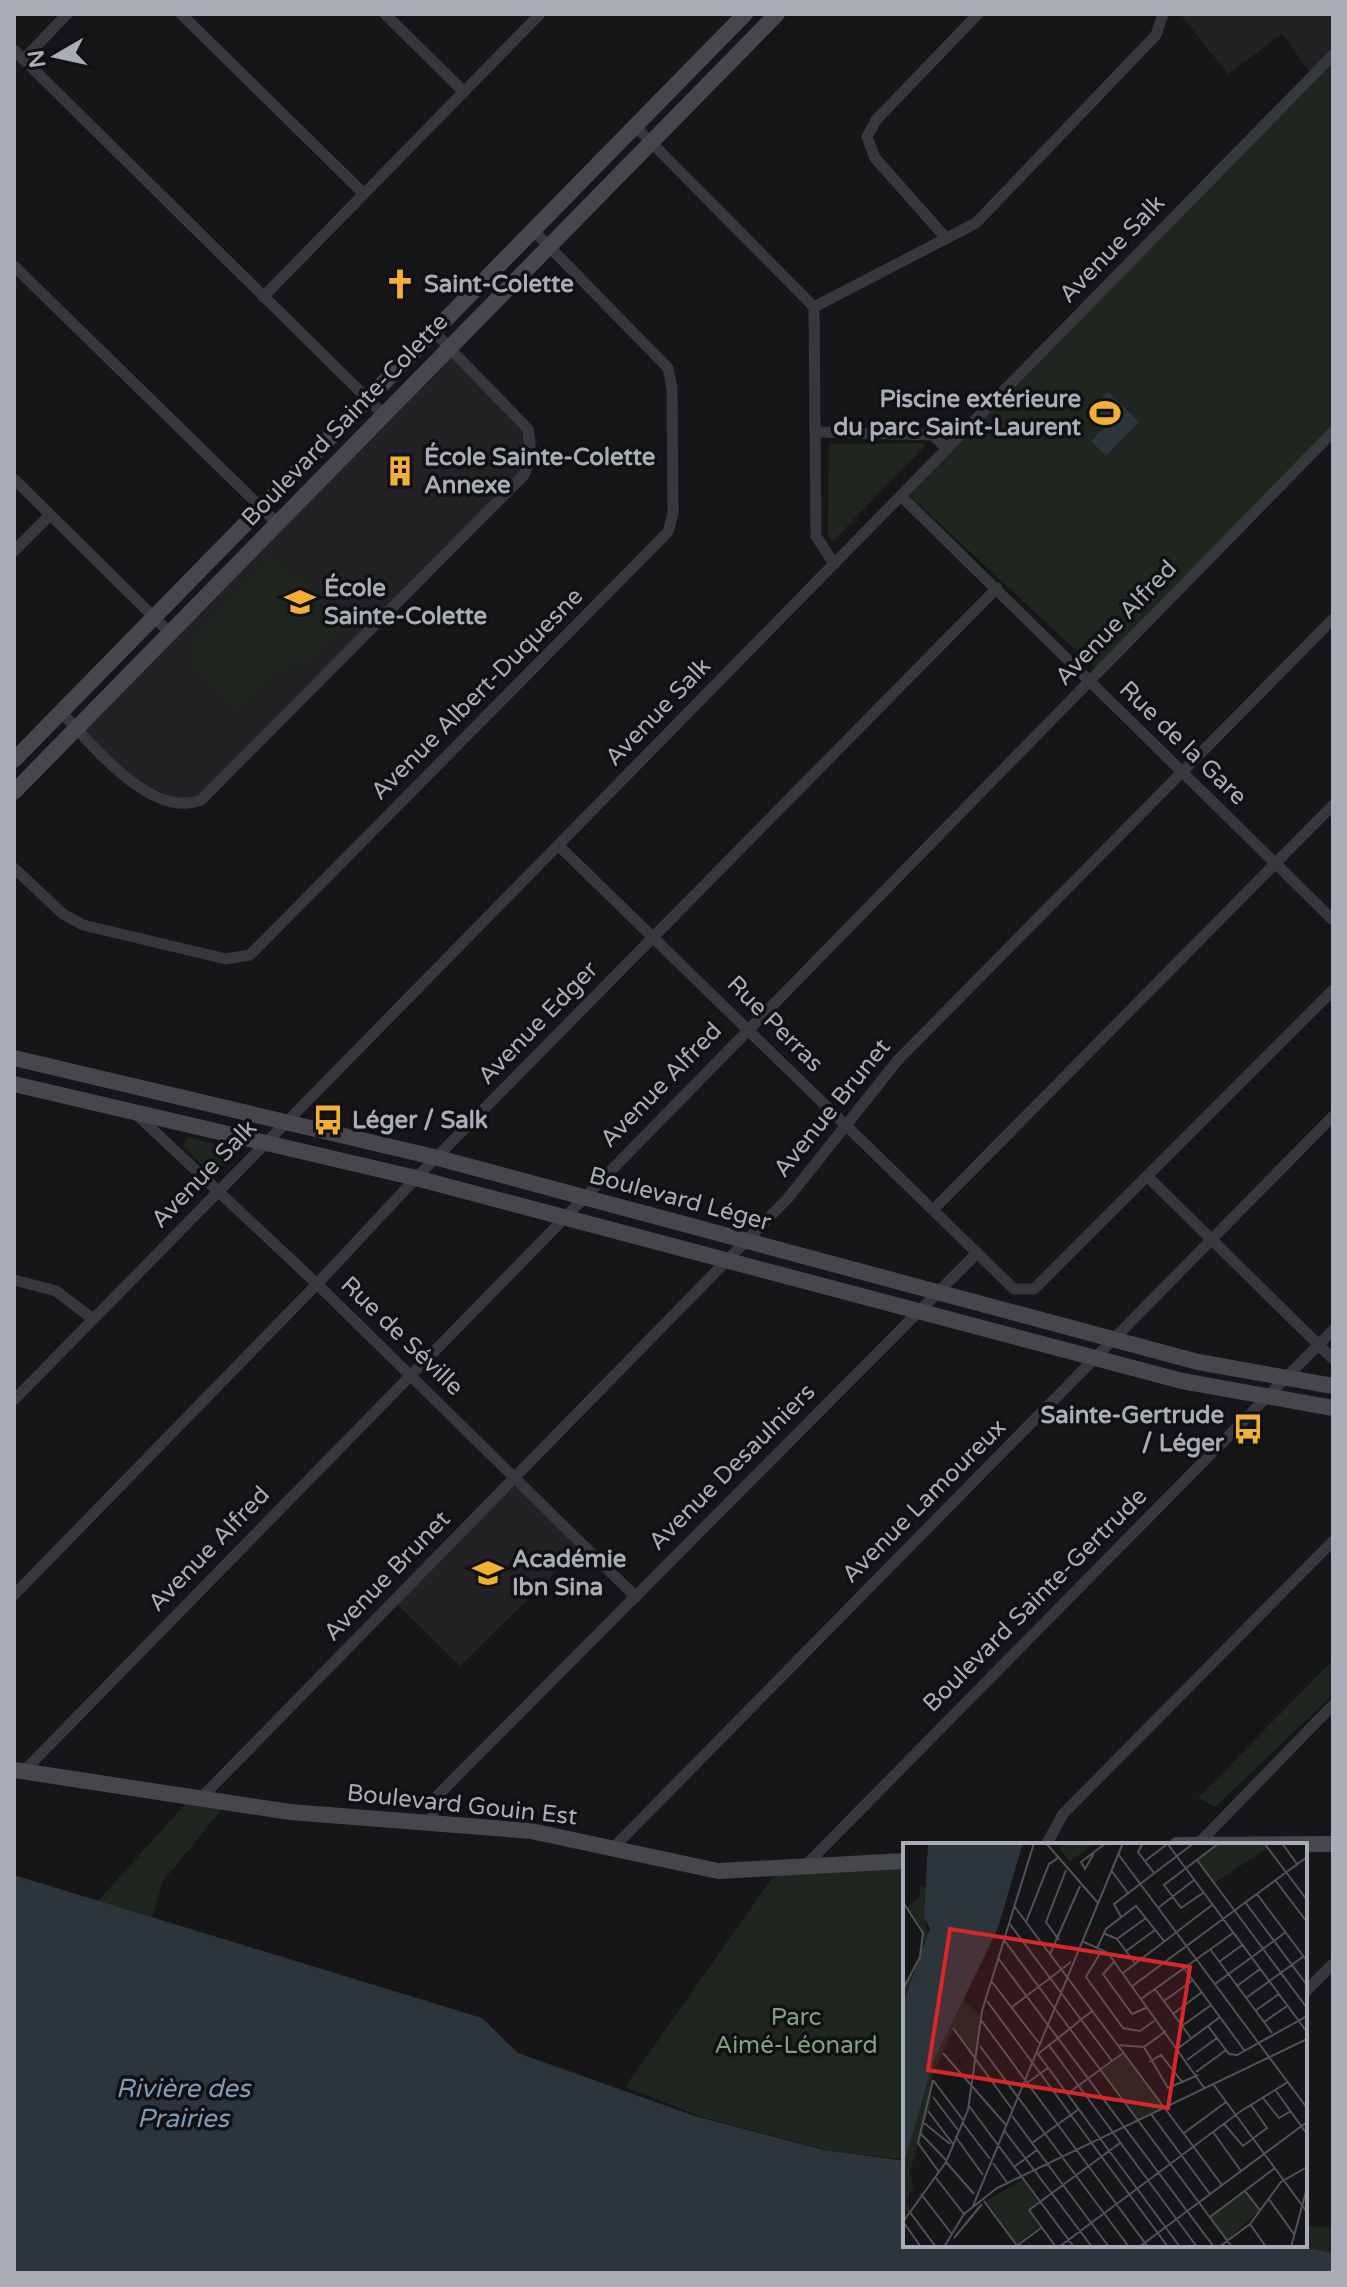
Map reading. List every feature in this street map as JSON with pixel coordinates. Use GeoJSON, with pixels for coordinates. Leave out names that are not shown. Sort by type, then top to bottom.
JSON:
{"type":"FeatureCollection","features":[{"type":"Feature","properties":{"kind":"street"},"geometry":{"type":"LineString","coordinates":[[24,59],[67,14]]}},
{"type":"Feature","properties":{"kind":"street"},"geometry":{"type":"LineString","coordinates":[[181,14],[363,193]]}},
{"type":"Feature","properties":{"kind":"street"},"geometry":{"type":"LineString","coordinates":[[385,14],[464,92]]}},
{"type":"Feature","properties":{"kind":"street"},"geometry":{"type":"LineString","coordinates":[[263,297],[540,14]]}},
{"type":"Feature","properties":{"kind":"street","name":"Boulevard Sainte-Colette"},"geometry":{"type":"LineString","coordinates":[[14,760],[745,14]]}},
{"type":"Feature","properties":{"kind":"street","name":"Boulevard Sainte-Colette"},"geometry":{"type":"LineString","coordinates":[[14,792],[777,14]]}},
{"type":"Feature","properties":{"kind":"street"},"geometry":{"type":"LineString","coordinates":[[946,238],[875,158],[867,137],[876,120],[978,14]]}},
{"type":"Feature","properties":{"kind":"street"},"geometry":{"type":"LineString","coordinates":[[814,307],[976,223],[1156,35],[1163,14]]}},
{"type":"Feature","properties":{"kind":"street"},"geometry":{"type":"LineString","coordinates":[[14,50],[384,415]]}},
{"type":"Feature","properties":{"kind":"street","name":"Avenue Salk"},"geometry":{"type":"LineString","coordinates":[[14,1400],[1333,55]]}},
{"type":"Feature","properties":{"kind":"street"},"geometry":{"type":"LineString","coordinates":[[635,126],[814,307],[816,536],[834,564]]}},
{"type":"Feature","properties":{"kind":"street","name":"Avenue Albert-Duquesne"},"geometry":{"type":"LineString","coordinates":[[14,868],[63,914],[83,925],[226,959],[250,955],[668,532],[673,520],[672,388],[668,368],[533,230]]}},
{"type":"Feature","properties":{"kind":"street"},"geometry":{"type":"LineString","coordinates":[[14,266],[277,523]]}},
{"type":"Feature","properties":{"kind":"street"},"geometry":{"type":"LineString","coordinates":[[61,712],[144,791],[176,803],[201,800],[524,475],[531,457],[528,429],[434,332]]}},
{"type":"Feature","properties":{"kind":"street"},"geometry":{"type":"LineString","coordinates":[[816,432],[933,435],[947,449]]}},
{"type":"Feature","properties":{"kind":"street","name":"Avenue Alfred"},"geometry":{"type":"LineString","coordinates":[[19,1770],[1333,432]]}},
{"type":"Feature","properties":{"kind":"street"},"geometry":{"type":"LineString","coordinates":[[14,479],[170,633]]}},
{"type":"Feature","properties":{"kind":"street","name":"Rue de la Gare"},"geometry":{"type":"LineString","coordinates":[[901,496],[1333,920]]}},
{"type":"Feature","properties":{"kind":"street"},"geometry":{"type":"LineString","coordinates":[[14,551],[50,515]]}},
{"type":"Feature","properties":{"kind":"street","name":"Avenue Edger"},"geometry":{"type":"LineString","coordinates":[[14,1595],[416,1178],[997,588]]}},
{"type":"Feature","properties":{"kind":"street","name":"Avenue Brunet"},"geometry":{"type":"LineString","coordinates":[[200,1799],[746,1241],[803,1180],[898,1060],[1333,619]]}},
{"type":"Feature","properties":{"kind":"street"},"geometry":{"type":"LineString","coordinates":[[934,1209],[1333,805]]}},
{"type":"Feature","properties":{"kind":"street","name":"Rue Perras"},"geometry":{"type":"LineString","coordinates":[[558,845],[655,935],[1014,1289],[1034,1289],[1149,1178]]}},
{"type":"Feature","properties":{"kind":"street"},"geometry":{"type":"LineString","coordinates":[[1333,990],[1149,1178],[1333,1359]]}},
{"type":"Feature","properties":{"kind":"street","name":"Boulevard Léger"},"geometry":{"type":"LineString","coordinates":[[14,1058],[438,1158],[1113,1339],[1284,1380],[1333,1386]]}},
{"type":"Feature","properties":{"kind":"street","name":"Boulevard Léger"},"geometry":{"type":"LineString","coordinates":[[14,1084],[416,1178],[1094,1359],[1266,1399],[1333,1408]]}},
{"type":"Feature","properties":{"kind":"street","name":"Rue de Séville"},"geometry":{"type":"LineString","coordinates":[[134,1111],[317,1284],[636,1597]]}},
{"type":"Feature","properties":{"kind":"street","name":"Avenue Lamoureux"},"geometry":{"type":"LineString","coordinates":[[613,1848],[1333,1116]]}},
{"type":"Feature","properties":{"kind":"street","name":"Avenue Desaulniers"},"geometry":{"type":"LineString","coordinates":[[431,1822],[438,1795],[977,1253]]}},
{"type":"Feature","properties":{"kind":"street"},"geometry":{"type":"LineString","coordinates":[[14,1280],[56,1291],[93,1319]]}},
{"type":"Feature","properties":{"kind":"street","name":"Boulevard Sainte-Gertrude"},"geometry":{"type":"LineString","coordinates":[[803,1868],[1333,1330]]}},
{"type":"Feature","properties":{"kind":"street"},"geometry":{"type":"LineString","coordinates":[[1047,1843],[1063,1814],[1333,1541]]}},
{"type":"Feature","properties":{"kind":"street"},"geometry":{"type":"LineString","coordinates":[[1200,1843],[1333,1705]]}},
{"type":"Feature","properties":{"kind":"street","name":"Boulevard Gouin Est"},"geometry":{"type":"LineString","coordinates":[[19,1770],[290,1812],[531,1831],[718,1871],[903,1861]]}},
{"type":"Feature","properties":{"kind":"street"},"geometry":{"type":"LineString","coordinates":[[1307,1844],[1333,1844]]}},
{"type":"Feature","properties":{"kind":"street"},"geometry":{"type":"LineString","coordinates":[[1307,1990],[1333,1964]]}},
{"type":"Feature","properties":{"kind":"shaded area"},"geometry":{"type":"Polygon","coordinates":[[[1180,14],[1333,14],[1333,59],[1317,82],[1282,34],[1228,74],[1180,14]]]}},
{"type":"Feature","properties":{"kind":"shaded area","name":"École Sainte-Colette"},"geometry":{"type":"Polygon","coordinates":[[[449,348],[538,440],[524,475],[192,804],[128,779],[77,729],[449,348]]]}},
{"type":"Feature","properties":{"kind":"shaded area","name":"Académie Ibn Sina"},"geometry":{"type":"Polygon","coordinates":[[[515,1477],[583,1545],[460,1666],[393,1600],[515,1477]]]}},
{"type":"Feature","properties":{"kind":"green space"},"geometry":{"type":"Polygon","coordinates":[[[1333,62],[1333,429],[1098,671],[906,492],[1333,62]]]}},
{"type":"Feature","properties":{"kind":"green space"},"geometry":{"type":"Polygon","coordinates":[[[922,443],[925,446],[833,541],[828,537],[829,444],[922,443]]]}},
{"type":"Feature","properties":{"kind":"green space"},"geometry":{"type":"Polygon","coordinates":[[[271,552],[348,624],[307,666],[281,669],[238,714],[186,663],[197,650],[187,643],[271,552]]]}},
{"type":"Feature","properties":{"kind":"green space"},"geometry":{"type":"Polygon","coordinates":[[[188,1137],[226,1146],[228,1158],[215,1172],[209,1172],[183,1146],[188,1137]]]}},
{"type":"Feature","properties":{"kind":"green space"},"geometry":{"type":"Polygon","coordinates":[[[1333,1660],[1333,1695],[1215,1807],[1198,1798],[1333,1660]]]}},
{"type":"Feature","properties":{"kind":"green space"},"geometry":{"type":"Polygon","coordinates":[[[191,1798],[227,1803],[163,1881],[152,1917],[98,1901],[191,1798]]]}},
{"type":"Feature","properties":{"kind":"green space","name":"Parc Aimé-Léonard"},"geometry":{"type":"Polygon","coordinates":[[[903,1861],[903,2160],[826,2150],[699,2116],[625,2087],[777,1871],[903,1861]]]}},
{"type":"Feature","properties":{"kind":"green space"},"geometry":{"type":"Polygon","coordinates":[[[1307,2225],[1333,2228],[1333,2253],[1304,2247],[1307,2247],[1307,2225]]]}},
{"type":"Feature","properties":{"kind":"water"},"geometry":{"type":"Polygon","coordinates":[[[1108,392],[1139,422],[1106,456],[1091,441],[1105,427],[1089,411],[1108,392]]]}},
{"type":"Feature","properties":{"kind":"water","name":"Rivière des Prairies"},"geometry":{"type":"Polygon","coordinates":[[[14,1875],[482,2018],[518,2053],[695,2116],[824,2150],[903,2161],[903,2247],[1304,2247],[1333,2253],[1333,2273],[14,2273],[14,1875]]]}},
{"type":"Feature","properties":{"kind":"place","name":"Saint-Colette"},"geometry":{"type":"Point","coordinates":[400,284]}},
{"type":"Feature","properties":{"kind":"place","name":"Piscine extérieure du parc Saint-Laurent"},"geometry":{"type":"Point","coordinates":[1105,413]}},
{"type":"Feature","properties":{"kind":"place","name":"École Sainte-Colette Annexe"},"geometry":{"type":"Point","coordinates":[400,471]}},
{"type":"Feature","properties":{"kind":"place","name":"École Sainte-Colette"},"geometry":{"type":"Point","coordinates":[300,602]}},
{"type":"Feature","properties":{"kind":"place","name":"Léger / Salk"},"geometry":{"type":"Point","coordinates":[328,1120]}},
{"type":"Feature","properties":{"kind":"place","name":"Sainte-Gertrude / Léger"},"geometry":{"type":"Point","coordinates":[1248,1429]}},
{"type":"Feature","properties":{"kind":"place","name":"Académie Ibn Sina"},"geometry":{"type":"Point","coordinates":[488,1573]}}]}
